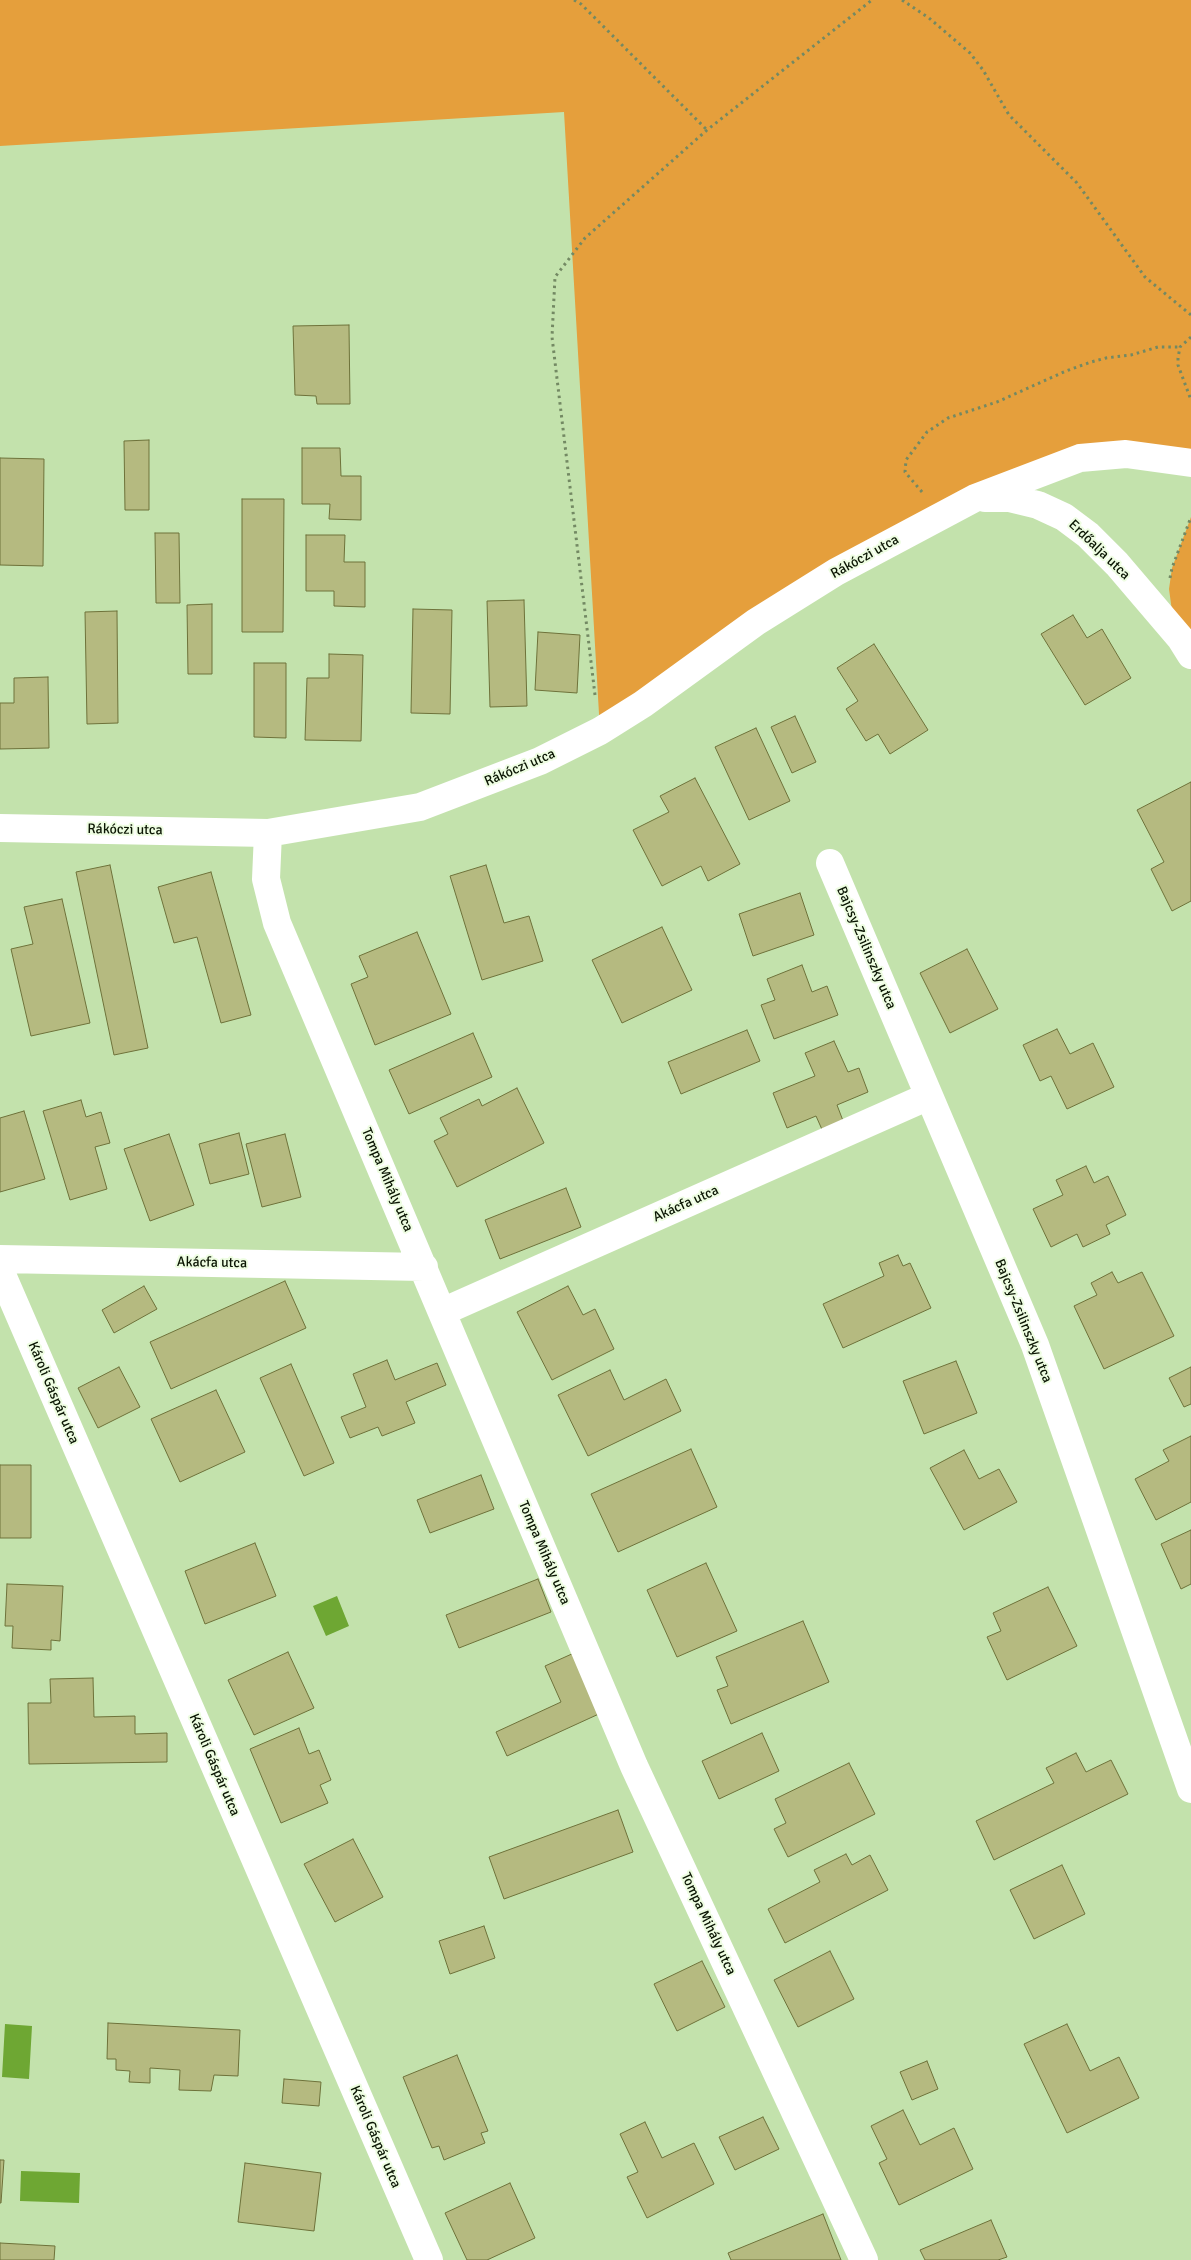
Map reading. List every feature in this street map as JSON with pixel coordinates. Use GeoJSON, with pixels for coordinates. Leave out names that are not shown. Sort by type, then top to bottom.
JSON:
{"type":"FeatureCollection","features":[{"type":"Feature","properties":{"kind":"street","name":"Rákóczi utca"},"geometry":{"type":"LineString","coordinates":[[0,828],[268,833],[420,807],[540,761],[600,731],[643,704],[756,622],[828,577],[975,498],[1080,458],[1126,454],[1191,463]]}},
{"type":"Feature","properties":{"kind":"street","name":"Erdőalja utca"},"geometry":{"type":"LineString","coordinates":[[975,498],[1009,498],[1038,505],[1064,517],[1088,536],[1116,564],[1181,639],[1191,655]]}},
{"type":"Feature","properties":{"kind":"street","name":"Tompa Mihály utca"},"geometry":{"type":"LineString","coordinates":[[268,833],[266,879],[277,923],[634,1766],[864,2260]]}},
{"type":"Feature","properties":{"kind":"street","name":"Bajcsy-Zsilinszky utca"},"geometry":{"type":"LineString","coordinates":[[830,863],[1035,1345],[1191,1789]]}},
{"type":"Feature","properties":{"kind":"street","name":"Akácfa utca"},"geometry":{"type":"LineString","coordinates":[[442,1312],[929,1096]]}},
{"type":"Feature","properties":{"kind":"street","name":"Akácfa utca"},"geometry":{"type":"LineString","coordinates":[[0,1259],[424,1267]]}},
{"type":"Feature","properties":{"kind":"street","name":"Károli Gáspár utca"},"geometry":{"type":"LineString","coordinates":[[0,1270],[429,2260]]}},
{"type":"Feature","properties":{"kind":"path"},"geometry":{"type":"LineString","coordinates":[[574,0],[581,4],[707,130]]}},
{"type":"Feature","properties":{"kind":"path"},"geometry":{"type":"LineString","coordinates":[[600,731],[552,337],[555,277],[585,238],[707,130],[872,0]]}},
{"type":"Feature","properties":{"kind":"path"},"geometry":{"type":"LineString","coordinates":[[902,0],[929,18],[970,53],[983,70],[1009,115],[1077,183],[1145,277],[1191,315]]}},
{"type":"Feature","properties":{"kind":"path"},"geometry":{"type":"LineString","coordinates":[[1191,337],[1180,347],[1178,365],[1191,400]]}},
{"type":"Feature","properties":{"kind":"path"},"geometry":{"type":"LineString","coordinates":[[937,518],[924,494],[907,475],[904,468],[909,456],[930,429],[953,415],[997,402],[1066,371],[1091,362],[1131,355],[1158,347],[1180,347]]}},
{"type":"Feature","properties":{"kind":"path"},"geometry":{"type":"LineString","coordinates":[[1170,582],[1172,568],[1191,517]]}},
{"type":"Feature","properties":{"kind":"shaded area"},"geometry":{"type":"Polygon","coordinates":[[[0,0],[1191,0],[1191,463],[1126,454],[975,498],[600,731],[564,112],[0,146],[0,0]]]}},
{"type":"Feature","properties":{"kind":"shaded area"},"geometry":{"type":"Polygon","coordinates":[[[1191,517],[1191,655],[1172,611],[1169,589],[1172,568],[1191,517]]]}},
{"type":"Feature","properties":{"kind":"shaded area"},"geometry":{"type":"Polygon","coordinates":[[[337,1596],[349,1626],[326,1636],[313,1606],[337,1596]]]}},
{"type":"Feature","properties":{"kind":"shaded area"},"geometry":{"type":"Polygon","coordinates":[[[5,2024],[32,2026],[29,2079],[2,2077],[5,2024]]]}},
{"type":"Feature","properties":{"kind":"shaded area"},"geometry":{"type":"Polygon","coordinates":[[[21,2171],[80,2173],[79,2203],[20,2201],[21,2171]]]}},
{"type":"Feature","properties":{"kind":"building"},"geometry":{"type":"Polygon","coordinates":[[[349,325],[350,404],[317,404],[316,396],[295,395],[293,326],[349,325]]]}},
{"type":"Feature","properties":{"kind":"building"},"geometry":{"type":"Polygon","coordinates":[[[149,440],[149,510],[125,510],[124,441],[149,440]]]}},
{"type":"Feature","properties":{"kind":"building"},"geometry":{"type":"Polygon","coordinates":[[[302,448],[340,448],[341,476],[361,476],[361,520],[329,519],[330,504],[302,504],[302,448]]]}},
{"type":"Feature","properties":{"kind":"building"},"geometry":{"type":"Polygon","coordinates":[[[0,458],[44,459],[43,566],[0,565],[0,458]]]}},
{"type":"Feature","properties":{"kind":"building"},"geometry":{"type":"Polygon","coordinates":[[[242,499],[284,499],[283,632],[242,632],[242,499]]]}},
{"type":"Feature","properties":{"kind":"building"},"geometry":{"type":"Polygon","coordinates":[[[155,533],[179,533],[180,603],[156,603],[155,533]]]}},
{"type":"Feature","properties":{"kind":"building"},"geometry":{"type":"Polygon","coordinates":[[[306,535],[345,535],[344,562],[365,562],[365,607],[334,606],[334,591],[306,591],[306,535]]]}},
{"type":"Feature","properties":{"kind":"building"},"geometry":{"type":"Polygon","coordinates":[[[524,600],[527,706],[490,707],[487,601],[524,600]]]}},
{"type":"Feature","properties":{"kind":"building"},"geometry":{"type":"Polygon","coordinates":[[[212,604],[212,674],[188,674],[187,605],[212,604]]]}},
{"type":"Feature","properties":{"kind":"building"},"geometry":{"type":"Polygon","coordinates":[[[413,609],[452,610],[450,714],[411,713],[413,609]]]}},
{"type":"Feature","properties":{"kind":"building"},"geometry":{"type":"Polygon","coordinates":[[[117,611],[118,723],[87,724],[85,612],[117,611]]]}},
{"type":"Feature","properties":{"kind":"building"},"geometry":{"type":"Polygon","coordinates":[[[1073,615],[1087,638],[1102,629],[1131,678],[1085,705],[1041,634],[1073,615]]]}},
{"type":"Feature","properties":{"kind":"building"},"geometry":{"type":"Polygon","coordinates":[[[538,632],[580,635],[577,693],[535,690],[538,632]]]}},
{"type":"Feature","properties":{"kind":"building"},"geometry":{"type":"Polygon","coordinates":[[[874,644],[928,730],[890,754],[878,734],[866,741],[846,709],[858,701],[837,668],[874,644]]]}},
{"type":"Feature","properties":{"kind":"building"},"geometry":{"type":"Polygon","coordinates":[[[329,654],[363,655],[361,741],[305,740],[307,678],[329,678],[329,654]]]}},
{"type":"Feature","properties":{"kind":"building"},"geometry":{"type":"Polygon","coordinates":[[[254,663],[286,663],[286,738],[254,737],[254,663]]]}},
{"type":"Feature","properties":{"kind":"building"},"geometry":{"type":"Polygon","coordinates":[[[48,677],[49,748],[0,749],[0,703],[14,703],[14,678],[48,677]]]}},
{"type":"Feature","properties":{"kind":"building"},"geometry":{"type":"Polygon","coordinates":[[[795,716],[816,762],[792,773],[771,727],[795,716]]]}},
{"type":"Feature","properties":{"kind":"building"},"geometry":{"type":"Polygon","coordinates":[[[756,728],[790,801],[749,820],[715,747],[756,728]]]}},
{"type":"Feature","properties":{"kind":"building"},"geometry":{"type":"Polygon","coordinates":[[[695,778],[740,864],[708,881],[701,866],[662,886],[633,830],[669,812],[660,796],[695,778]]]}},
{"type":"Feature","properties":{"kind":"building"},"geometry":{"type":"Polygon","coordinates":[[[1191,782],[1191,901],[1172,911],[1151,869],[1164,862],[1137,810],[1191,782]]]}},
{"type":"Feature","properties":{"kind":"building"},"geometry":{"type":"Polygon","coordinates":[[[110,865],[148,1048],[114,1055],[76,872],[110,865]]]}},
{"type":"Feature","properties":{"kind":"building"},"geometry":{"type":"Polygon","coordinates":[[[486,865],[504,923],[529,916],[543,961],[482,980],[450,876],[486,865]]]}},
{"type":"Feature","properties":{"kind":"building"},"geometry":{"type":"Polygon","coordinates":[[[211,872],[251,1015],[221,1023],[197,937],[174,943],[158,887],[211,872]]]}},
{"type":"Feature","properties":{"kind":"building"},"geometry":{"type":"Polygon","coordinates":[[[800,893],[814,935],[753,956],[739,914],[800,893]]]}},
{"type":"Feature","properties":{"kind":"building"},"geometry":{"type":"Polygon","coordinates":[[[62,899],[90,1023],[31,1036],[11,949],[33,944],[24,907],[62,899]]]}},
{"type":"Feature","properties":{"kind":"building"},"geometry":{"type":"Polygon","coordinates":[[[662,927],[692,990],[622,1023],[592,960],[662,927]]]}},
{"type":"Feature","properties":{"kind":"building"},"geometry":{"type":"Polygon","coordinates":[[[417,932],[451,1014],[375,1045],[351,984],[368,977],[359,956],[417,932]]]}},
{"type":"Feature","properties":{"kind":"building"},"geometry":{"type":"Polygon","coordinates":[[[967,949],[998,1009],[950,1033],[920,973],[967,949]]]}},
{"type":"Feature","properties":{"kind":"building"},"geometry":{"type":"Polygon","coordinates":[[[802,965],[812,992],[827,986],[838,1015],[774,1039],[761,1005],[775,1000],[767,979],[802,965]]]}},
{"type":"Feature","properties":{"kind":"building"},"geometry":{"type":"Polygon","coordinates":[[[1057,1029],[1070,1054],[1093,1043],[1114,1087],[1067,1109],[1051,1076],[1040,1081],[1023,1045],[1057,1029]]]}},
{"type":"Feature","properties":{"kind":"building"},"geometry":{"type":"Polygon","coordinates":[[[747,1030],[760,1061],[681,1094],[668,1062],[747,1030]]]}},
{"type":"Feature","properties":{"kind":"building"},"geometry":{"type":"Polygon","coordinates":[[[473,1033],[492,1077],[409,1114],[389,1070],[473,1033]]]}},
{"type":"Feature","properties":{"kind":"building"},"geometry":{"type":"Polygon","coordinates":[[[834,1041],[848,1072],[859,1068],[868,1092],[837,1105],[845,1126],[824,1134],[816,1116],[787,1128],[773,1093],[815,1076],[805,1053],[834,1041]]]}},
{"type":"Feature","properties":{"kind":"building"},"geometry":{"type":"Polygon","coordinates":[[[517,1088],[544,1143],[457,1187],[434,1141],[448,1134],[440,1118],[479,1099],[482,1106],[517,1088]]]}},
{"type":"Feature","properties":{"kind":"building"},"geometry":{"type":"Polygon","coordinates":[[[81,1100],[86,1117],[101,1112],[110,1143],[95,1147],[107,1189],[70,1200],[43,1111],[81,1100]]]}},
{"type":"Feature","properties":{"kind":"building"},"geometry":{"type":"Polygon","coordinates":[[[24,1111],[45,1179],[0,1192],[0,1118],[24,1111]]]}},
{"type":"Feature","properties":{"kind":"building"},"geometry":{"type":"Polygon","coordinates":[[[239,1133],[249,1174],[210,1184],[199,1144],[239,1133]]]}},
{"type":"Feature","properties":{"kind":"building"},"geometry":{"type":"Polygon","coordinates":[[[169,1134],[194,1205],[150,1221],[124,1149],[169,1134]]]}},
{"type":"Feature","properties":{"kind":"building"},"geometry":{"type":"Polygon","coordinates":[[[285,1134],[301,1197],[262,1207],[246,1144],[285,1134]]]}},
{"type":"Feature","properties":{"kind":"building"},"geometry":{"type":"Polygon","coordinates":[[[1086,1166],[1094,1183],[1108,1176],[1126,1215],[1106,1225],[1110,1234],[1083,1247],[1077,1234],[1051,1247],[1033,1209],[1063,1195],[1056,1180],[1086,1166]]]}},
{"type":"Feature","properties":{"kind":"building"},"geometry":{"type":"Polygon","coordinates":[[[566,1188],[581,1227],[500,1259],[485,1220],[566,1188]]]}},
{"type":"Feature","properties":{"kind":"building"},"geometry":{"type":"Polygon","coordinates":[[[898,1255],[903,1266],[910,1263],[931,1308],[843,1348],[823,1304],[884,1276],[879,1263],[898,1255]]]}},
{"type":"Feature","properties":{"kind":"building"},"geometry":{"type":"Polygon","coordinates":[[[1112,1272],[1118,1283],[1142,1272],[1174,1336],[1104,1369],[1074,1306],[1097,1295],[1091,1283],[1112,1272]]]}},
{"type":"Feature","properties":{"kind":"building"},"geometry":{"type":"Polygon","coordinates":[[[285,1281],[306,1328],[171,1389],[150,1342],[285,1281]]]}},
{"type":"Feature","properties":{"kind":"building"},"geometry":{"type":"Polygon","coordinates":[[[144,1286],[157,1309],[114,1333],[102,1310],[144,1286]]]}},
{"type":"Feature","properties":{"kind":"building"},"geometry":{"type":"Polygon","coordinates":[[[568,1286],[583,1315],[595,1309],[614,1349],[552,1380],[517,1312],[568,1286]]]}},
{"type":"Feature","properties":{"kind":"building"},"geometry":{"type":"Polygon","coordinates":[[[387,1360],[395,1380],[437,1363],[446,1385],[406,1402],[415,1423],[382,1436],[378,1427],[350,1438],[341,1417],[366,1407],[353,1374],[387,1360]]]}},
{"type":"Feature","properties":{"kind":"building"},"geometry":{"type":"Polygon","coordinates":[[[956,1361],[977,1413],[924,1434],[903,1381],[956,1361]]]}},
{"type":"Feature","properties":{"kind":"building"},"geometry":{"type":"Polygon","coordinates":[[[291,1364],[334,1463],[304,1476],[260,1378],[291,1364]]]}},
{"type":"Feature","properties":{"kind":"building"},"geometry":{"type":"Polygon","coordinates":[[[119,1367],[140,1407],[98,1428],[78,1388],[119,1367]]]}},
{"type":"Feature","properties":{"kind":"building"},"geometry":{"type":"Polygon","coordinates":[[[1191,1367],[1191,1404],[1184,1407],[1169,1378],[1191,1367]]]}},
{"type":"Feature","properties":{"kind":"building"},"geometry":{"type":"Polygon","coordinates":[[[610,1370],[624,1400],[666,1379],[681,1411],[588,1456],[558,1395],[610,1370]]]}},
{"type":"Feature","properties":{"kind":"building"},"geometry":{"type":"Polygon","coordinates":[[[216,1390],[245,1452],[180,1482],[151,1419],[216,1390]]]}},
{"type":"Feature","properties":{"kind":"building"},"geometry":{"type":"Polygon","coordinates":[[[1191,1436],[1191,1502],[1156,1520],[1135,1479],[1169,1461],[1163,1450],[1191,1436]]]}},
{"type":"Feature","properties":{"kind":"building"},"geometry":{"type":"Polygon","coordinates":[[[691,1449],[717,1507],[618,1552],[591,1494],[691,1449]]]}},
{"type":"Feature","properties":{"kind":"building"},"geometry":{"type":"Polygon","coordinates":[[[964,1450],[979,1479],[999,1469],[1017,1502],[964,1530],[930,1468],[964,1450]]]}},
{"type":"Feature","properties":{"kind":"building"},"geometry":{"type":"Polygon","coordinates":[[[0,1465],[31,1465],[31,1538],[0,1538],[0,1465]]]}},
{"type":"Feature","properties":{"kind":"building"},"geometry":{"type":"Polygon","coordinates":[[[481,1475],[494,1509],[430,1533],[417,1500],[481,1475]]]}},
{"type":"Feature","properties":{"kind":"building"},"geometry":{"type":"Polygon","coordinates":[[[1191,1530],[1191,1584],[1181,1589],[1161,1544],[1191,1530]]]}},
{"type":"Feature","properties":{"kind":"building"},"geometry":{"type":"Polygon","coordinates":[[[255,1543],[276,1596],[205,1624],[185,1571],[255,1543]]]}},
{"type":"Feature","properties":{"kind":"building"},"geometry":{"type":"Polygon","coordinates":[[[706,1563],[737,1631],[677,1657],[647,1590],[706,1563]]]}},
{"type":"Feature","properties":{"kind":"building"},"geometry":{"type":"Polygon","coordinates":[[[538,1579],[551,1612],[459,1648],[446,1615],[538,1579]]]}},
{"type":"Feature","properties":{"kind":"building"},"geometry":{"type":"Polygon","coordinates":[[[7,1584],[63,1586],[60,1641],[51,1640],[51,1650],[12,1648],[13,1626],[5,1626],[7,1584]]]}},
{"type":"Feature","properties":{"kind":"building"},"geometry":{"type":"Polygon","coordinates":[[[1048,1587],[1077,1646],[1007,1680],[987,1637],[1001,1631],[993,1613],[1048,1587]]]}},
{"type":"Feature","properties":{"kind":"building"},"geometry":{"type":"Polygon","coordinates":[[[803,1621],[829,1682],[731,1724],[717,1690],[728,1686],[716,1657],[803,1621]]]}},
{"type":"Feature","properties":{"kind":"building"},"geometry":{"type":"Polygon","coordinates":[[[288,1652],[314,1708],[254,1735],[228,1680],[288,1652]]]}},
{"type":"Feature","properties":{"kind":"building"},"geometry":{"type":"Polygon","coordinates":[[[574,1653],[601,1713],[507,1756],[496,1732],[561,1702],[545,1666],[574,1653]]]}},
{"type":"Feature","properties":{"kind":"building"},"geometry":{"type":"Polygon","coordinates":[[[93,1678],[94,1717],[135,1716],[135,1734],[167,1733],[167,1762],[29,1764],[28,1703],[51,1703],[50,1679],[93,1678]]]}},
{"type":"Feature","properties":{"kind":"building"},"geometry":{"type":"Polygon","coordinates":[[[299,1728],[309,1754],[319,1750],[331,1780],[320,1785],[328,1803],[281,1823],[250,1749],[299,1728]]]}},
{"type":"Feature","properties":{"kind":"building"},"geometry":{"type":"Polygon","coordinates":[[[762,1733],[779,1771],[719,1799],[702,1761],[762,1733]]]}},
{"type":"Feature","properties":{"kind":"building"},"geometry":{"type":"Polygon","coordinates":[[[1076,1753],[1086,1772],[1111,1760],[1128,1794],[994,1860],[976,1821],[1054,1783],[1046,1768],[1076,1753]]]}},
{"type":"Feature","properties":{"kind":"building"},"geometry":{"type":"Polygon","coordinates":[[[849,1763],[875,1814],[788,1857],[774,1829],[786,1823],[775,1799],[849,1763]]]}},
{"type":"Feature","properties":{"kind":"building"},"geometry":{"type":"Polygon","coordinates":[[[618,1810],[633,1852],[504,1899],[489,1857],[618,1810]]]}},
{"type":"Feature","properties":{"kind":"building"},"geometry":{"type":"Polygon","coordinates":[[[353,1839],[383,1897],[335,1922],[304,1864],[353,1839]]]}},
{"type":"Feature","properties":{"kind":"building"},"geometry":{"type":"Polygon","coordinates":[[[846,1854],[852,1865],[870,1855],[888,1890],[785,1943],[768,1909],[820,1882],[814,1870],[846,1854]]]}},
{"type":"Feature","properties":{"kind":"building"},"geometry":{"type":"Polygon","coordinates":[[[1062,1865],[1085,1914],[1034,1939],[1010,1890],[1062,1865]]]}},
{"type":"Feature","properties":{"kind":"building"},"geometry":{"type":"Polygon","coordinates":[[[484,1926],[495,1958],[450,1974],[439,1941],[484,1926]]]}},
{"type":"Feature","properties":{"kind":"building"},"geometry":{"type":"Polygon","coordinates":[[[830,1951],[854,1999],[798,2027],[774,1980],[830,1951]]]}},
{"type":"Feature","properties":{"kind":"building"},"geometry":{"type":"Polygon","coordinates":[[[702,1961],[725,2007],[677,2031],[654,1984],[702,1961]]]}},
{"type":"Feature","properties":{"kind":"building"},"geometry":{"type":"Polygon","coordinates":[[[108,2023],[240,2030],[238,2076],[214,2075],[211,2091],[179,2090],[180,2070],[150,2068],[150,2083],[129,2082],[130,2071],[116,2070],[116,2059],[107,2059],[108,2023]]]}},
{"type":"Feature","properties":{"kind":"building"},"geometry":{"type":"Polygon","coordinates":[[[1067,2024],[1090,2071],[1119,2057],[1139,2098],[1067,2133],[1024,2044],[1067,2024]]]}},
{"type":"Feature","properties":{"kind":"building"},"geometry":{"type":"Polygon","coordinates":[[[457,2055],[488,2131],[481,2133],[485,2143],[444,2160],[439,2146],[432,2148],[403,2077],[457,2055]]]}},
{"type":"Feature","properties":{"kind":"building"},"geometry":{"type":"Polygon","coordinates":[[[927,2061],[938,2089],[912,2100],[900,2072],[927,2061]]]}},
{"type":"Feature","properties":{"kind":"building"},"geometry":{"type":"Polygon","coordinates":[[[284,2079],[321,2082],[319,2106],[282,2103],[284,2079]]]}},
{"type":"Feature","properties":{"kind":"building"},"geometry":{"type":"Polygon","coordinates":[[[903,2110],[920,2145],[954,2128],[973,2169],[899,2205],[879,2163],[887,2159],[871,2126],[903,2110]]]}},
{"type":"Feature","properties":{"kind":"building"},"geometry":{"type":"Polygon","coordinates":[[[763,2117],[779,2149],[735,2170],[719,2137],[763,2117]]]}},
{"type":"Feature","properties":{"kind":"building"},"geometry":{"type":"Polygon","coordinates":[[[645,2122],[662,2158],[694,2143],[714,2184],[647,2218],[627,2177],[638,2172],[620,2134],[645,2122]]]}},
{"type":"Feature","properties":{"kind":"building"},"geometry":{"type":"Polygon","coordinates":[[[0,2160],[4,2160],[1,2203],[0,2203],[0,2160]]]}},
{"type":"Feature","properties":{"kind":"building"},"geometry":{"type":"Polygon","coordinates":[[[245,2163],[321,2173],[314,2231],[238,2222],[245,2163]]]}},
{"type":"Feature","properties":{"kind":"building"},"geometry":{"type":"Polygon","coordinates":[[[510,2183],[535,2238],[487,2260],[467,2260],[445,2213],[510,2183]]]}},
{"type":"Feature","properties":{"kind":"building"},"geometry":{"type":"Polygon","coordinates":[[[823,2214],[841,2260],[731,2260],[728,2253],[823,2214]]]}},
{"type":"Feature","properties":{"kind":"building"},"geometry":{"type":"Polygon","coordinates":[[[991,2220],[1007,2257],[998,2260],[925,2260],[920,2250],[991,2220]]]}},
{"type":"Feature","properties":{"kind":"building"},"geometry":{"type":"Polygon","coordinates":[[[0,2243],[55,2246],[54,2260],[0,2260],[0,2243]]]}}]}
